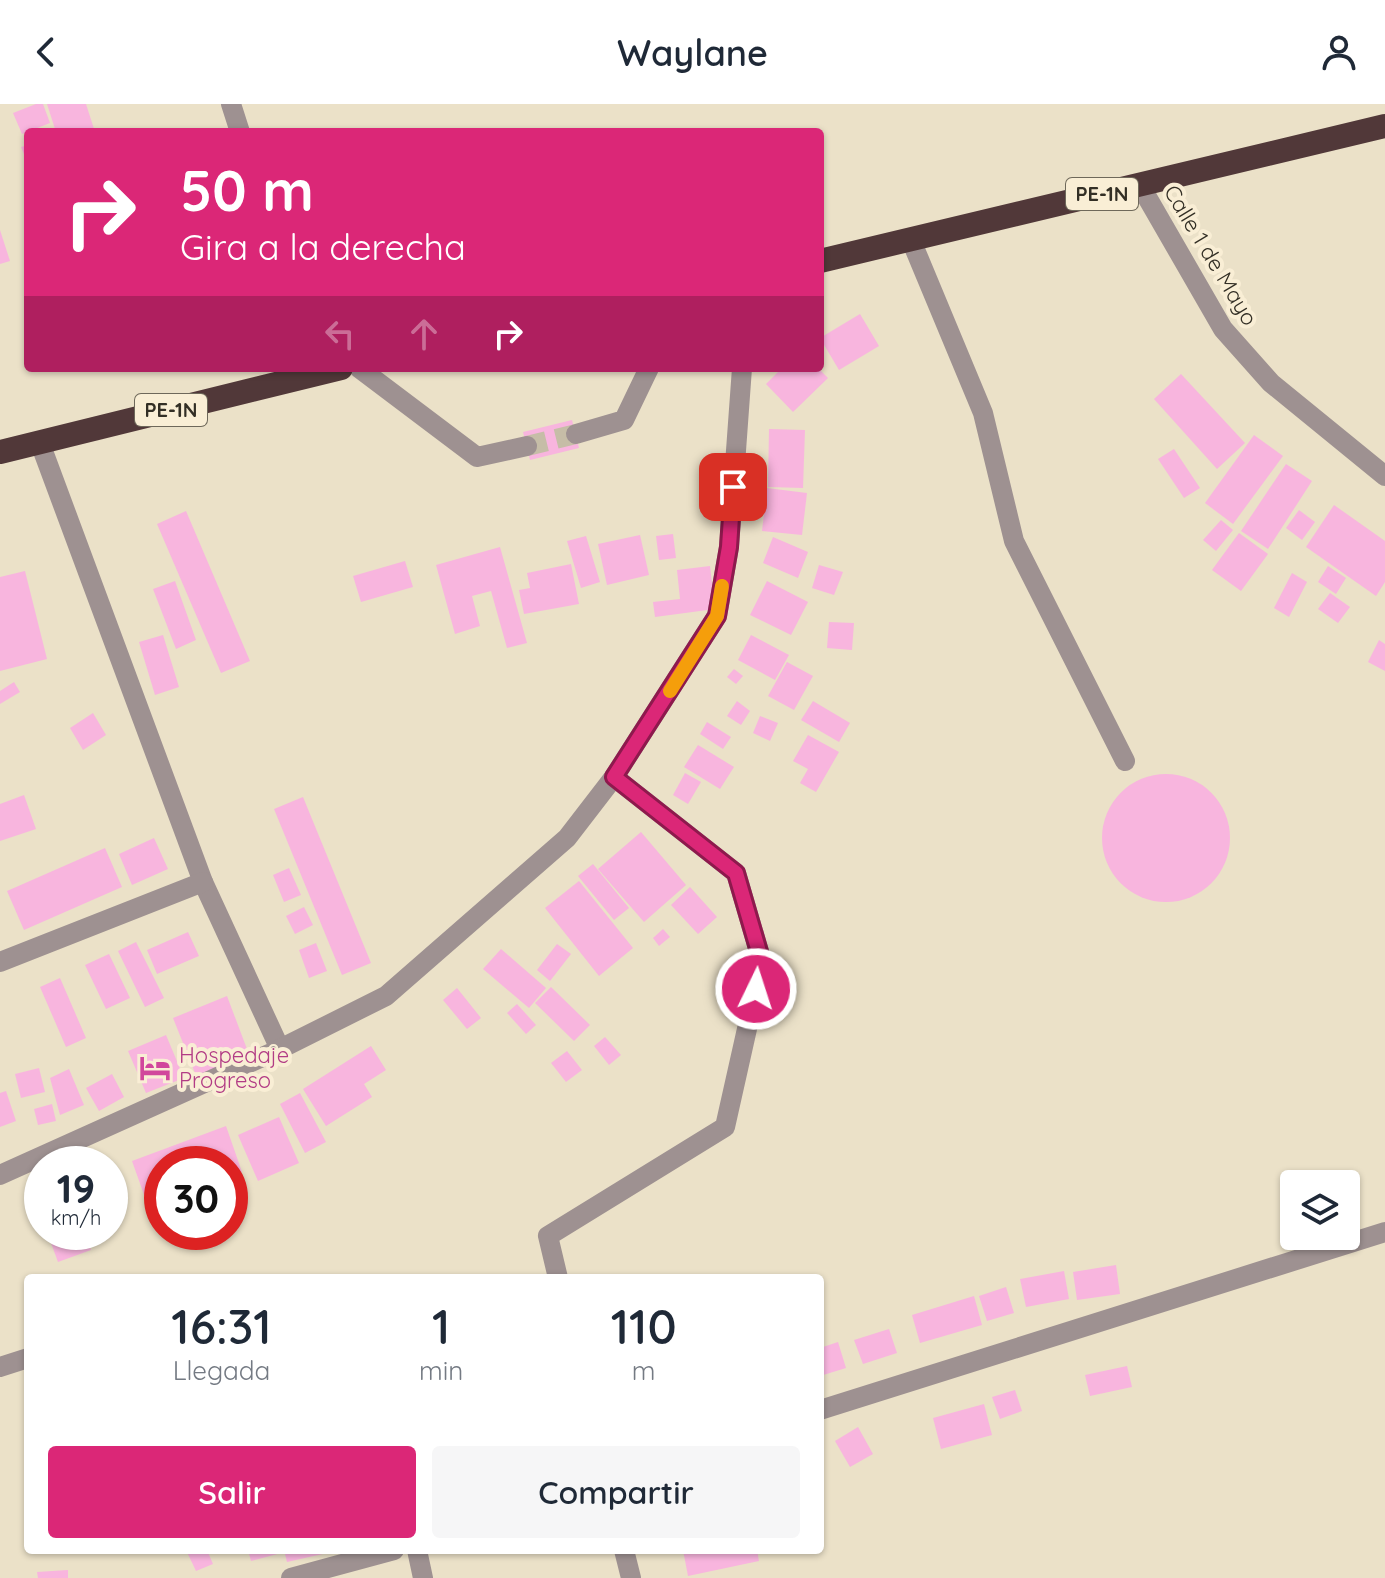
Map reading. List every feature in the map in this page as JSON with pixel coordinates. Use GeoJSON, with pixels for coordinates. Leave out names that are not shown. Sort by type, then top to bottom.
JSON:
{"type":"FeatureCollection","features":[{"type":"Feature","properties":{"kind":"highway","name":"PE-1N"},"geometry":{"type":"LineString","coordinates":[[824,260],[1385,126]]}},
{"type":"Feature","properties":{"kind":"highway","name":"PE-1N"},"geometry":{"type":"LineString","coordinates":[[0,452],[311,372]]}},
{"type":"Feature","properties":{"kind":"street"},"geometry":{"type":"LineString","coordinates":[[231,104],[239,128]]}},
{"type":"Feature","properties":{"kind":"street","name":"Calle 1 de Mayo"},"geometry":{"type":"LineString","coordinates":[[1140,185],[1223,329],[1271,383],[1385,476]]}},
{"type":"Feature","properties":{"kind":"street"},"geometry":{"type":"LineString","coordinates":[[911,240],[983,413],[1014,541],[1125,761]]}},
{"type":"Feature","properties":{"kind":"street"},"geometry":{"type":"LineString","coordinates":[[364,372],[477,457],[527,446]]}},
{"type":"Feature","properties":{"kind":"street"},"geometry":{"type":"LineString","coordinates":[[576,434],[624,420],[647,372]]}},
{"type":"Feature","properties":{"kind":"street"},"geometry":{"type":"LineString","coordinates":[[0,1175],[280,1049],[386,996],[567,838],[614,777],[717,616],[729,547],[742,372]]}},
{"type":"Feature","properties":{"kind":"street"},"geometry":{"type":"LineString","coordinates":[[40,443],[203,882],[280,1049]]}},
{"type":"Feature","properties":{"kind":"street"},"geometry":{"type":"LineString","coordinates":[[557,1274],[548,1236],[725,1127],[762,962],[736,873],[614,777]]}},
{"type":"Feature","properties":{"kind":"street"},"geometry":{"type":"LineString","coordinates":[[0,962],[203,882]]}},
{"type":"Feature","properties":{"kind":"street"},"geometry":{"type":"LineString","coordinates":[[824,1409],[1385,1232]]}},
{"type":"Feature","properties":{"kind":"street"},"geometry":{"type":"LineString","coordinates":[[0,1367],[24,1359]]}},
{"type":"Feature","properties":{"kind":"street"},"geometry":{"type":"LineString","coordinates":[[291,1578],[379,1554]]}},
{"type":"Feature","properties":{"kind":"street"},"geometry":{"type":"LineString","coordinates":[[418,1554],[423,1578]]}},
{"type":"Feature","properties":{"kind":"street"},"geometry":{"type":"LineString","coordinates":[[625,1554],[631,1578]]}},
{"type":"Feature","properties":{"kind":"building"},"geometry":{"type":"Polygon","coordinates":[[[43,104],[50,123],[37,128],[24,128],[22,134],[13,113],[43,104]]]}},
{"type":"Feature","properties":{"kind":"building"},"geometry":{"type":"Polygon","coordinates":[[[47,104],[86,104],[94,128],[55,128],[47,104]]]}},
{"type":"Feature","properties":{"kind":"building"},"geometry":{"type":"Polygon","coordinates":[[[0,230],[10,261],[0,264],[0,230]]]}},
{"type":"Feature","properties":{"kind":"building"},"geometry":{"type":"Polygon","coordinates":[[[860,314],[879,346],[839,370],[824,345],[824,336],[860,314]]]}},
{"type":"Feature","properties":{"kind":"building"},"geometry":{"type":"Polygon","coordinates":[[[778,372],[822,372],[828,378],[793,412],[766,384],[778,372]]]}},
{"type":"Feature","properties":{"kind":"building"},"geometry":{"type":"Polygon","coordinates":[[[1181,374],[1245,443],[1217,469],[1154,399],[1181,374]]]}},
{"type":"Feature","properties":{"kind":"building"},"geometry":{"type":"Polygon","coordinates":[[[572,420],[579,448],[530,460],[523,432],[572,420]]]}},
{"type":"Feature","properties":{"kind":"building"},"geometry":{"type":"Polygon","coordinates":[[[769,429],[805,430],[803,488],[768,487],[769,429]]]}},
{"type":"Feature","properties":{"kind":"building"},"geometry":{"type":"Polygon","coordinates":[[[1254,435],[1283,456],[1233,524],[1205,503],[1254,435]]]}},
{"type":"Feature","properties":{"kind":"building"},"geometry":{"type":"Polygon","coordinates":[[[1174,449],[1200,488],[1184,498],[1158,459],[1174,449]]]}},
{"type":"Feature","properties":{"kind":"building"},"geometry":{"type":"Polygon","coordinates":[[[1286,464],[1312,481],[1268,549],[1241,531],[1286,464]]]}},
{"type":"Feature","properties":{"kind":"building"},"geometry":{"type":"Polygon","coordinates":[[[767,488],[807,493],[802,535],[762,531],[767,488]]]}},
{"type":"Feature","properties":{"kind":"building"},"geometry":{"type":"Polygon","coordinates":[[[1334,505],[1385,541],[1385,582],[1376,596],[1306,547],[1334,505]]]}},
{"type":"Feature","properties":{"kind":"building"},"geometry":{"type":"Polygon","coordinates":[[[1299,510],[1315,522],[1302,540],[1286,528],[1299,510]]]}},
{"type":"Feature","properties":{"kind":"building"},"geometry":{"type":"Polygon","coordinates":[[[186,511],[250,661],[221,673],[157,524],[186,511]]]}},
{"type":"Feature","properties":{"kind":"building"},"geometry":{"type":"Polygon","coordinates":[[[1221,520],[1233,530],[1216,551],[1203,540],[1221,520]]]}},
{"type":"Feature","properties":{"kind":"building"},"geometry":{"type":"Polygon","coordinates":[[[1239,533],[1268,554],[1241,591],[1212,570],[1239,533]]]}},
{"type":"Feature","properties":{"kind":"building"},"geometry":{"type":"Polygon","coordinates":[[[673,534],[676,558],[659,560],[656,536],[673,534]]]}},
{"type":"Feature","properties":{"kind":"building"},"geometry":{"type":"Polygon","coordinates":[[[640,535],[649,575],[607,585],[598,544],[640,535]]]}},
{"type":"Feature","properties":{"kind":"building"},"geometry":{"type":"Polygon","coordinates":[[[586,536],[600,582],[581,588],[567,541],[586,536]]]}},
{"type":"Feature","properties":{"kind":"building"},"geometry":{"type":"Polygon","coordinates":[[[773,537],[808,552],[798,578],[763,563],[773,537]]]}},
{"type":"Feature","properties":{"kind":"building"},"geometry":{"type":"Polygon","coordinates":[[[500,547],[527,643],[507,648],[491,591],[472,596],[480,626],[455,634],[436,565],[500,547]]]}},
{"type":"Feature","properties":{"kind":"building"},"geometry":{"type":"Polygon","coordinates":[[[405,561],[413,587],[361,602],[353,576],[405,561]]]}},
{"type":"Feature","properties":{"kind":"building"},"geometry":{"type":"Polygon","coordinates":[[[571,564],[579,604],[524,614],[519,590],[530,588],[527,573],[571,564]]]}},
{"type":"Feature","properties":{"kind":"building"},"geometry":{"type":"Polygon","coordinates":[[[819,565],[843,572],[834,595],[812,588],[819,565]]]}},
{"type":"Feature","properties":{"kind":"building"},"geometry":{"type":"Polygon","coordinates":[[[710,566],[715,609],[655,617],[653,602],[680,599],[677,570],[710,566]]]}},
{"type":"Feature","properties":{"kind":"building"},"geometry":{"type":"Polygon","coordinates":[[[1328,566],[1346,578],[1336,594],[1318,582],[1328,566]]]}},
{"type":"Feature","properties":{"kind":"building"},"geometry":{"type":"Polygon","coordinates":[[[25,571],[47,659],[0,671],[0,577],[25,571]]]}},
{"type":"Feature","properties":{"kind":"building"},"geometry":{"type":"Polygon","coordinates":[[[1292,573],[1307,582],[1289,617],[1274,608],[1292,573]]]}},
{"type":"Feature","properties":{"kind":"building"},"geometry":{"type":"Polygon","coordinates":[[[175,581],[196,640],[176,649],[153,589],[175,581]]]}},
{"type":"Feature","properties":{"kind":"building"},"geometry":{"type":"Polygon","coordinates":[[[767,581],[808,602],[791,635],[750,615],[767,581]]]}},
{"type":"Feature","properties":{"kind":"building"},"geometry":{"type":"Polygon","coordinates":[[[1330,593],[1350,607],[1338,623],[1318,609],[1330,593]]]}},
{"type":"Feature","properties":{"kind":"building"},"geometry":{"type":"Polygon","coordinates":[[[829,622],[854,623],[852,650],[827,648],[829,622]]]}},
{"type":"Feature","properties":{"kind":"building"},"geometry":{"type":"Polygon","coordinates":[[[163,635],[179,687],[155,695],[139,642],[163,635]]]}},
{"type":"Feature","properties":{"kind":"building"},"geometry":{"type":"Polygon","coordinates":[[[751,635],[789,655],[775,680],[738,660],[751,635]]]}},
{"type":"Feature","properties":{"kind":"building"},"geometry":{"type":"Polygon","coordinates":[[[1379,640],[1385,644],[1385,671],[1368,662],[1379,640]]]}},
{"type":"Feature","properties":{"kind":"building"},"geometry":{"type":"Polygon","coordinates":[[[787,662],[813,676],[794,710],[768,696],[787,662]]]}},
{"type":"Feature","properties":{"kind":"building"},"geometry":{"type":"Polygon","coordinates":[[[734,669],[743,676],[736,684],[727,677],[734,669]]]}},
{"type":"Feature","properties":{"kind":"building"},"geometry":{"type":"Polygon","coordinates":[[[14,682],[20,692],[0,704],[0,691],[14,682]]]}},
{"type":"Feature","properties":{"kind":"building"},"geometry":{"type":"Polygon","coordinates":[[[737,701],[750,711],[741,725],[727,716],[737,701]]]}},
{"type":"Feature","properties":{"kind":"building"},"geometry":{"type":"Polygon","coordinates":[[[813,701],[850,723],[839,742],[801,720],[813,701]]]}},
{"type":"Feature","properties":{"kind":"building"},"geometry":{"type":"Polygon","coordinates":[[[93,713],[106,735],[83,750],[70,728],[93,713]]]}},
{"type":"Feature","properties":{"kind":"building"},"geometry":{"type":"Polygon","coordinates":[[[760,716],[778,723],[770,741],[753,733],[760,716]]]}},
{"type":"Feature","properties":{"kind":"building"},"geometry":{"type":"Polygon","coordinates":[[[707,722],[731,737],[723,749],[700,734],[707,722]]]}},
{"type":"Feature","properties":{"kind":"building"},"geometry":{"type":"Polygon","coordinates":[[[808,735],[839,752],[816,792],[800,783],[808,769],[793,761],[808,735]]]}},
{"type":"Feature","properties":{"kind":"building"},"geometry":{"type":"Polygon","coordinates":[[[698,745],[734,767],[720,789],[684,767],[698,745]]]}},
{"type":"Feature","properties":{"kind":"building"},"geometry":{"type":"Polygon","coordinates":[[[685,773],[701,782],[688,804],[673,795],[685,773]]]}},
{"type":"Feature","properties":{"kind":"building"},"geometry":{"type":"Polygon","coordinates":[[[1166,774],[1190,779],[1211,793],[1225,814],[1230,838],[1225,862],[1211,883],[1190,897],[1166,902],[1142,897],[1121,883],[1107,862],[1102,838],[1107,814],[1121,793],[1142,779],[1166,774]]]}},
{"type":"Feature","properties":{"kind":"building"},"geometry":{"type":"Polygon","coordinates":[[[24,795],[36,829],[0,841],[0,804],[24,795]]]}},
{"type":"Feature","properties":{"kind":"building"},"geometry":{"type":"Polygon","coordinates":[[[303,797],[371,963],[342,975],[274,809],[303,797]]]}},
{"type":"Feature","properties":{"kind":"building"},"geometry":{"type":"Polygon","coordinates":[[[641,832],[686,885],[644,922],[598,869],[641,832]]]}},
{"type":"Feature","properties":{"kind":"building"},"geometry":{"type":"Polygon","coordinates":[[[154,838],[168,869],[132,885],[119,854],[154,838]]]}},
{"type":"Feature","properties":{"kind":"building"},"geometry":{"type":"Polygon","coordinates":[[[105,848],[122,887],[24,930],[7,891],[105,848]]]}},
{"type":"Feature","properties":{"kind":"building"},"geometry":{"type":"Polygon","coordinates":[[[593,864],[629,908],[614,920],[578,876],[593,864]]]}},
{"type":"Feature","properties":{"kind":"building"},"geometry":{"type":"Polygon","coordinates":[[[289,868],[301,895],[284,902],[273,875],[289,868]]]}},
{"type":"Feature","properties":{"kind":"building"},"geometry":{"type":"Polygon","coordinates":[[[579,881],[633,948],[599,976],[545,908],[579,881]]]}},
{"type":"Feature","properties":{"kind":"building"},"geometry":{"type":"Polygon","coordinates":[[[690,887],[717,917],[698,934],[671,905],[690,887]]]}},
{"type":"Feature","properties":{"kind":"building"},"geometry":{"type":"Polygon","coordinates":[[[304,907],[313,925],[295,934],[286,916],[304,907]]]}},
{"type":"Feature","properties":{"kind":"building"},"geometry":{"type":"Polygon","coordinates":[[[663,929],[670,937],[659,946],[653,938],[663,929]]]}},
{"type":"Feature","properties":{"kind":"building"},"geometry":{"type":"Polygon","coordinates":[[[188,932],[199,956],[157,974],[147,950],[188,932]]]}},
{"type":"Feature","properties":{"kind":"building"},"geometry":{"type":"Polygon","coordinates":[[[136,942],[164,998],[145,1007],[118,951],[136,942]]]}},
{"type":"Feature","properties":{"kind":"building"},"geometry":{"type":"Polygon","coordinates":[[[316,943],[327,971],[309,978],[299,950],[316,943]]]}},
{"type":"Feature","properties":{"kind":"building"},"geometry":{"type":"Polygon","coordinates":[[[557,944],[571,954],[550,981],[537,970],[557,944]]]}},
{"type":"Feature","properties":{"kind":"building"},"geometry":{"type":"Polygon","coordinates":[[[501,949],[546,988],[529,1008],[483,969],[501,949]]]}},
{"type":"Feature","properties":{"kind":"building"},"geometry":{"type":"Polygon","coordinates":[[[109,954],[130,998],[106,1009],[85,965],[109,954]]]}},
{"type":"Feature","properties":{"kind":"building"},"geometry":{"type":"Polygon","coordinates":[[[60,978],[86,1038],[66,1047],[40,987],[60,978]]]}},
{"type":"Feature","properties":{"kind":"building"},"geometry":{"type":"Polygon","coordinates":[[[551,987],[590,1025],[574,1041],[535,1003],[551,987]]]}},
{"type":"Feature","properties":{"kind":"building"},"geometry":{"type":"Polygon","coordinates":[[[457,988],[481,1018],[467,1029],[443,1000],[457,988]]]}},
{"type":"Feature","properties":{"kind":"building"},"geometry":{"type":"Polygon","coordinates":[[[227,996],[250,1057],[197,1078],[173,1018],[227,996]]]}},
{"type":"Feature","properties":{"kind":"building"},"geometry":{"type":"Polygon","coordinates":[[[517,1004],[536,1025],[526,1034],[507,1013],[517,1004]]]}},
{"type":"Feature","properties":{"kind":"building"},"geometry":{"type":"Polygon","coordinates":[[[166,1035],[184,1078],[146,1093],[128,1051],[166,1035]]]}},
{"type":"Feature","properties":{"kind":"building"},"geometry":{"type":"Polygon","coordinates":[[[605,1037],[621,1055],[609,1065],[594,1046],[605,1037]]]}},
{"type":"Feature","properties":{"kind":"building"},"geometry":{"type":"Polygon","coordinates":[[[371,1046],[386,1070],[364,1084],[372,1097],[326,1126],[303,1089],[371,1046]]]}},
{"type":"Feature","properties":{"kind":"building"},"geometry":{"type":"Polygon","coordinates":[[[567,1051],[582,1070],[566,1082],[551,1063],[567,1051]]]}},
{"type":"Feature","properties":{"kind":"building"},"geometry":{"type":"Polygon","coordinates":[[[39,1068],[45,1092],[21,1098],[15,1074],[39,1068]]]}},
{"type":"Feature","properties":{"kind":"building"},"geometry":{"type":"Polygon","coordinates":[[[69,1069],[84,1105],[60,1115],[50,1078],[69,1069]]]}},
{"type":"Feature","properties":{"kind":"building"},"geometry":{"type":"Polygon","coordinates":[[[112,1074],[124,1097],[99,1111],[86,1088],[112,1074]]]}},
{"type":"Feature","properties":{"kind":"building"},"geometry":{"type":"Polygon","coordinates":[[[6,1091],[16,1121],[0,1127],[0,1093],[6,1091]]]}},
{"type":"Feature","properties":{"kind":"building"},"geometry":{"type":"Polygon","coordinates":[[[300,1093],[326,1142],[305,1153],[280,1104],[300,1093]]]}},
{"type":"Feature","properties":{"kind":"building"},"geometry":{"type":"Polygon","coordinates":[[[52,1104],[56,1121],[38,1125],[34,1109],[52,1104]]]}},
{"type":"Feature","properties":{"kind":"building"},"geometry":{"type":"Polygon","coordinates":[[[279,1117],[299,1163],[258,1181],[248,1158],[248,1146],[243,1146],[238,1135],[279,1117]]]}},
{"type":"Feature","properties":{"kind":"building"},"geometry":{"type":"Polygon","coordinates":[[[226,1126],[233,1146],[172,1146],[226,1126]]]}},
{"type":"Feature","properties":{"kind":"building"},"geometry":{"type":"Polygon","coordinates":[[[144,1157],[144,1195],[132,1161],[144,1157]]]}},
{"type":"Feature","properties":{"kind":"building"},"geometry":{"type":"Polygon","coordinates":[[[54,1250],[91,1250],[58,1262],[54,1250]]]}},
{"type":"Feature","properties":{"kind":"building"},"geometry":{"type":"Polygon","coordinates":[[[1116,1265],[1120,1294],[1077,1300],[1073,1272],[1116,1265]]]}},
{"type":"Feature","properties":{"kind":"building"},"geometry":{"type":"Polygon","coordinates":[[[1064,1271],[1069,1299],[1026,1307],[1020,1279],[1064,1271]]]}},
{"type":"Feature","properties":{"kind":"building"},"geometry":{"type":"Polygon","coordinates":[[[1006,1287],[1014,1313],[987,1321],[979,1296],[1006,1287]]]}},
{"type":"Feature","properties":{"kind":"building"},"geometry":{"type":"Polygon","coordinates":[[[974,1296],[982,1325],[920,1343],[912,1315],[974,1296]]]}},
{"type":"Feature","properties":{"kind":"building"},"geometry":{"type":"Polygon","coordinates":[[[889,1329],[897,1353],[863,1364],[854,1340],[889,1329]]]}},
{"type":"Feature","properties":{"kind":"building"},"geometry":{"type":"Polygon","coordinates":[[[838,1342],[846,1368],[824,1375],[824,1347],[838,1342]]]}},
{"type":"Feature","properties":{"kind":"building"},"geometry":{"type":"Polygon","coordinates":[[[1127,1366],[1132,1387],[1090,1396],[1085,1375],[1127,1366]]]}},
{"type":"Feature","properties":{"kind":"building"},"geometry":{"type":"Polygon","coordinates":[[[1015,1390],[1022,1411],[1000,1419],[992,1397],[1015,1390]]]}},
{"type":"Feature","properties":{"kind":"building"},"geometry":{"type":"Polygon","coordinates":[[[984,1404],[992,1435],[941,1449],[933,1418],[984,1404]]]}},
{"type":"Feature","properties":{"kind":"building"},"geometry":{"type":"Polygon","coordinates":[[[858,1427],[873,1454],[850,1467],[835,1441],[858,1427]]]}},
{"type":"Feature","properties":{"kind":"building"},"geometry":{"type":"Polygon","coordinates":[[[188,1554],[209,1554],[213,1564],[196,1571],[188,1554]]]}},
{"type":"Feature","properties":{"kind":"building"},"geometry":{"type":"Polygon","coordinates":[[[249,1554],[277,1554],[251,1561],[249,1554]]]}},
{"type":"Feature","properties":{"kind":"building"},"geometry":{"type":"Polygon","coordinates":[[[285,1554],[323,1554],[287,1562],[285,1554]]]}},
{"type":"Feature","properties":{"kind":"building"},"geometry":{"type":"Polygon","coordinates":[[[684,1554],[758,1554],[759,1561],[688,1576],[684,1554]]]}},
{"type":"Feature","properties":{"kind":"building"},"geometry":{"type":"Polygon","coordinates":[[[68,1570],[68,1578],[38,1578],[37,1572],[68,1570]]]}},
{"type":"Feature","properties":{"kind":"tunnel"},"geometry":{"type":"LineString","coordinates":[[527,446],[576,434]]}},
{"type":"Feature","properties":{"kind":"slow traffic"},"geometry":{"type":"LineString","coordinates":[[670,691],[717,616],[722,586]]}},
{"type":"Feature","properties":{"kind":"place","name":"Hospedaje Progreso"},"geometry":{"type":"Point","coordinates":[155,1068]}},
{"type":"Feature","properties":{"kind":"route"},"geometry":{"type":"LineString","coordinates":[[733,487],[729,547],[717,616],[614,777],[736,873],[762,962],[756,989]]}}]}
